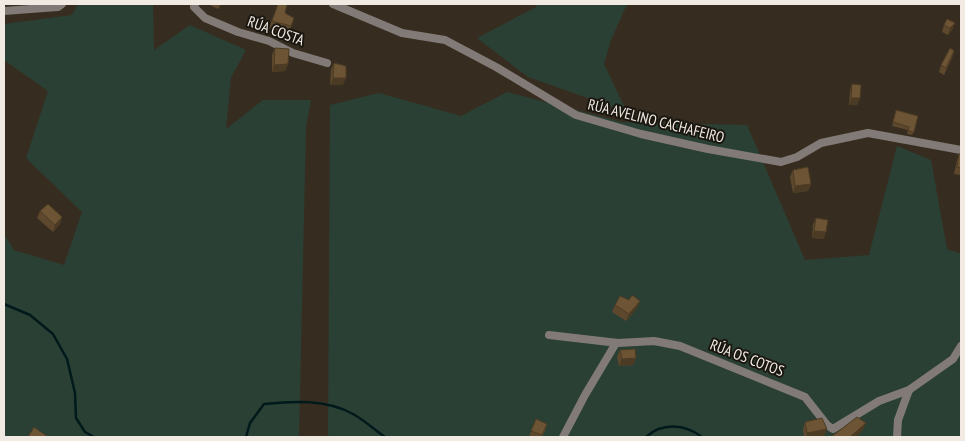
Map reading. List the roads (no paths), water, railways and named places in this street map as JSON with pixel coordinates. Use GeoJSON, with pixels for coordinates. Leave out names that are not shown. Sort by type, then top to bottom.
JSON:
{"type":"FeatureCollection","features":[{"type":"Feature","properties":{"kind":"street"},"geometry":{"type":"LineString","coordinates":[[4,11],[58,7],[62,4]]}},
{"type":"Feature","properties":{"kind":"street","name":"RÚA COSTA"},"geometry":{"type":"LineString","coordinates":[[195,4],[194,7],[205,18],[238,32],[269,41],[293,53],[327,63]]}},
{"type":"Feature","properties":{"kind":"street","name":"RÚA AVELINO CACHAFEIRO"},"geometry":{"type":"LineString","coordinates":[[333,4],[402,33],[445,40],[496,67],[576,115],[651,136],[780,162],[797,157],[821,143],[868,133],[961,150]]}},
{"type":"Feature","properties":{"kind":"street","name":"RÚA OS COTOS"},"geometry":{"type":"LineString","coordinates":[[549,335],[616,343],[654,341],[680,346],[805,396],[827,426],[833,429],[879,402],[909,390]]}},
{"type":"Feature","properties":{"kind":"street"},"geometry":{"type":"LineString","coordinates":[[563,437],[594,378],[616,343]]}},
{"type":"Feature","properties":{"kind":"street"},"geometry":{"type":"LineString","coordinates":[[897,437],[898,420],[909,390],[953,359],[961,346]]}},
{"type":"Feature","properties":{"kind":"waterway"},"geometry":{"type":"LineString","coordinates":[[4,304],[30,315],[53,334],[67,359],[75,393],[76,418],[85,432],[94,437]]}},
{"type":"Feature","properties":{"kind":"waterway"},"geometry":{"type":"LineString","coordinates":[[246,437],[250,423],[264,404],[287,402],[321,403],[343,409],[357,416],[385,437]]}},
{"type":"Feature","properties":{"kind":"waterway"},"geometry":{"type":"LineString","coordinates":[[646,437],[659,429],[674,426],[688,429],[702,437]]}}]}
